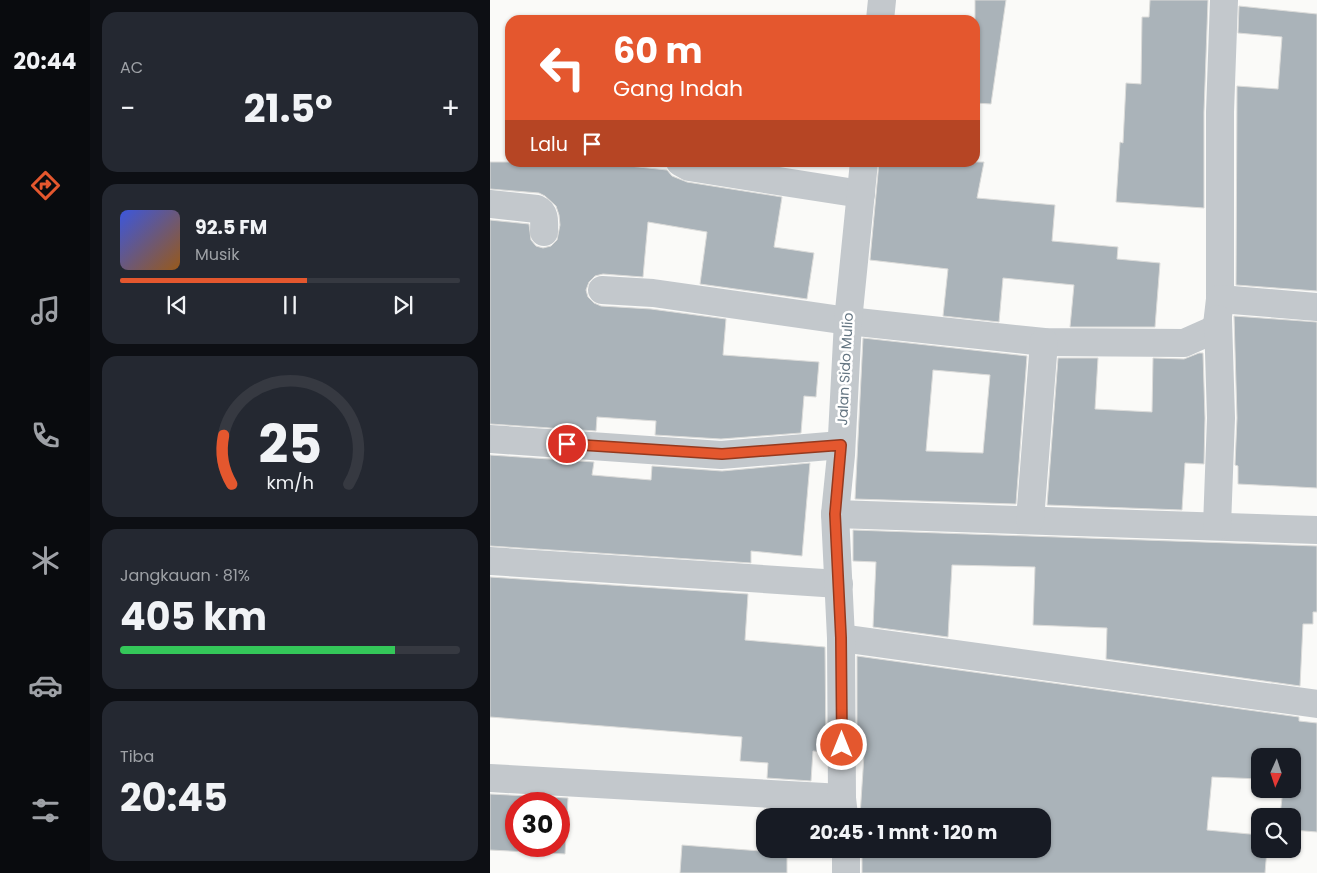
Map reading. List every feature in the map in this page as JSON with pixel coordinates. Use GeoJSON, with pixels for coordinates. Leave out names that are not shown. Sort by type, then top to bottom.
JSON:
{"type":"FeatureCollection","features":[{"type":"Feature","properties":{"kind":"street"},"geometry":{"type":"LineString","coordinates":[[880,15],[882,0]]}},
{"type":"Feature","properties":{"kind":"street"},"geometry":{"type":"LineString","coordinates":[[1217,526],[1221,418],[1219,309],[1220,112],[1224,0]]}},
{"type":"Feature","properties":{"kind":"street"},"geometry":{"type":"LineString","coordinates":[[688,167],[861,194]]}},
{"type":"Feature","properties":{"kind":"street","name":"Jalan Sido Mulio"},"geometry":{"type":"LineString","coordinates":[[843,807],[841,638],[835,514],[848,321],[864,167]]}},
{"type":"Feature","properties":{"kind":"street"},"geometry":{"type":"LineString","coordinates":[[490,204],[541,211],[544,215],[544,232]]}},
{"type":"Feature","properties":{"kind":"street"},"geometry":{"type":"LineString","coordinates":[[602,290],[653,293],[848,321],[1044,342],[1184,343],[1211,332],[1217,325],[1219,309]]}},
{"type":"Feature","properties":{"kind":"street"},"geometry":{"type":"LineString","coordinates":[[1219,309],[1317,307]]}},
{"type":"Feature","properties":{"kind":"street"},"geometry":{"type":"LineString","coordinates":[[1030,520],[1044,342]]}},
{"type":"Feature","properties":{"kind":"street"},"geometry":{"type":"LineString","coordinates":[[490,439],[722,454],[841,445]]}},
{"type":"Feature","properties":{"kind":"street"},"geometry":{"type":"LineString","coordinates":[[835,514],[1317,530]]}},
{"type":"Feature","properties":{"kind":"street"},"geometry":{"type":"LineString","coordinates":[[490,560],[839,584]]}},
{"type":"Feature","properties":{"kind":"street"},"geometry":{"type":"LineString","coordinates":[[841,638],[1317,704]]}},
{"type":"Feature","properties":{"kind":"street"},"geometry":{"type":"LineString","coordinates":[[490,778],[843,807]]}},
{"type":"Feature","properties":{"kind":"street"},"geometry":{"type":"LineString","coordinates":[[846,858],[846,873]]}},
{"type":"Feature","properties":{"kind":"building"},"geometry":{"type":"Polygon","coordinates":[[[975,0],[1006,0],[991,104],[980,103],[980,15],[975,15],[975,0]]]}},
{"type":"Feature","properties":{"kind":"building"},"geometry":{"type":"Polygon","coordinates":[[[1150,0],[1208,0],[1204,112],[1204,208],[1116,202],[1120,142],[1123,143],[1126,83],[1141,84],[1142,17],[1149,17],[1150,0]]]}},
{"type":"Feature","properties":{"kind":"building"},"geometry":{"type":"Polygon","coordinates":[[[1239,6],[1317,14],[1317,291],[1236,285],[1237,86],[1278,89],[1282,37],[1238,33],[1239,6]]]}},
{"type":"Feature","properties":{"kind":"building"},"geometry":{"type":"Polygon","coordinates":[[[490,162],[505,162],[505,167],[638,167],[667,170],[672,176],[687,182],[782,197],[774,247],[814,253],[807,299],[700,284],[707,232],[648,222],[643,277],[603,274],[595,276],[589,282],[586,290],[588,297],[594,303],[601,306],[651,309],[726,319],[723,355],[819,362],[816,397],[804,396],[801,433],[721,439],[655,435],[656,421],[597,417],[596,431],[490,424],[490,220],[529,224],[531,240],[536,246],[543,248],[551,246],[557,240],[560,225],[556,206],[545,196],[539,193],[490,189],[490,162]]]}},
{"type":"Feature","properties":{"kind":"building"},"geometry":{"type":"Polygon","coordinates":[[[980,162],[984,162],[977,198],[1055,205],[1052,241],[1118,247],[1117,259],[1160,263],[1155,327],[1070,327],[1074,285],[1003,278],[999,322],[943,316],[948,269],[870,260],[879,167],[980,167],[980,162]]]}},
{"type":"Feature","properties":{"kind":"building"},"geometry":{"type":"Polygon","coordinates":[[[1234,316],[1317,322],[1317,488],[1238,484],[1238,466],[1235,465],[1237,418],[1234,316]]]}},
{"type":"Feature","properties":{"kind":"building"},"geometry":{"type":"Polygon","coordinates":[[[863,338],[1027,356],[1016,504],[855,499],[863,338]],[[933,370],[926,451],[983,453],[990,375],[933,370]]]}},
{"type":"Feature","properties":{"kind":"building"},"geometry":{"type":"Polygon","coordinates":[[[1203,353],[1204,464],[1185,463],[1182,510],[1047,505],[1058,358],[1098,358],[1095,409],[1152,412],[1153,358],[1184,359],[1203,353]]]}},
{"type":"Feature","properties":{"kind":"building"},"geometry":{"type":"Polygon","coordinates":[[[490,455],[594,462],[592,475],[651,480],[652,466],[722,471],[810,463],[802,556],[751,551],[751,563],[490,546],[490,455]]]}},
{"type":"Feature","properties":{"kind":"building"},"geometry":{"type":"Polygon","coordinates":[[[853,530],[1317,546],[1317,612],[1313,612],[1313,624],[1303,624],[1300,686],[1106,659],[1107,628],[1033,625],[1035,567],[952,565],[948,637],[873,627],[876,562],[853,561],[853,530]]]}},
{"type":"Feature","properties":{"kind":"building"},"geometry":{"type":"Polygon","coordinates":[[[490,577],[748,594],[745,640],[825,647],[826,752],[813,751],[811,781],[767,778],[768,763],[740,761],[742,737],[490,717],[490,577]]]}},
{"type":"Feature","properties":{"kind":"building"},"geometry":{"type":"Polygon","coordinates":[[[857,656],[1299,717],[1299,721],[1317,723],[1317,832],[1301,831],[1301,808],[1281,808],[1282,798],[1301,798],[1301,748],[1251,748],[1251,779],[1212,777],[1207,830],[1251,834],[1251,858],[1266,858],[1265,873],[862,873],[862,858],[1051,858],[1051,808],[861,808],[864,755],[857,754],[857,656]]]}},
{"type":"Feature","properties":{"kind":"building"},"geometry":{"type":"Polygon","coordinates":[[[490,794],[505,795],[505,851],[490,850],[490,794]]]}},
{"type":"Feature","properties":{"kind":"building"},"geometry":{"type":"Polygon","coordinates":[[[682,845],[756,851],[756,858],[787,858],[787,873],[680,873],[682,845]]]}},
{"type":"Feature","properties":{"kind":"route"},"geometry":{"type":"LineString","coordinates":[[567,444],[722,454],[841,445],[835,514],[841,638],[842,745]]}}]}
